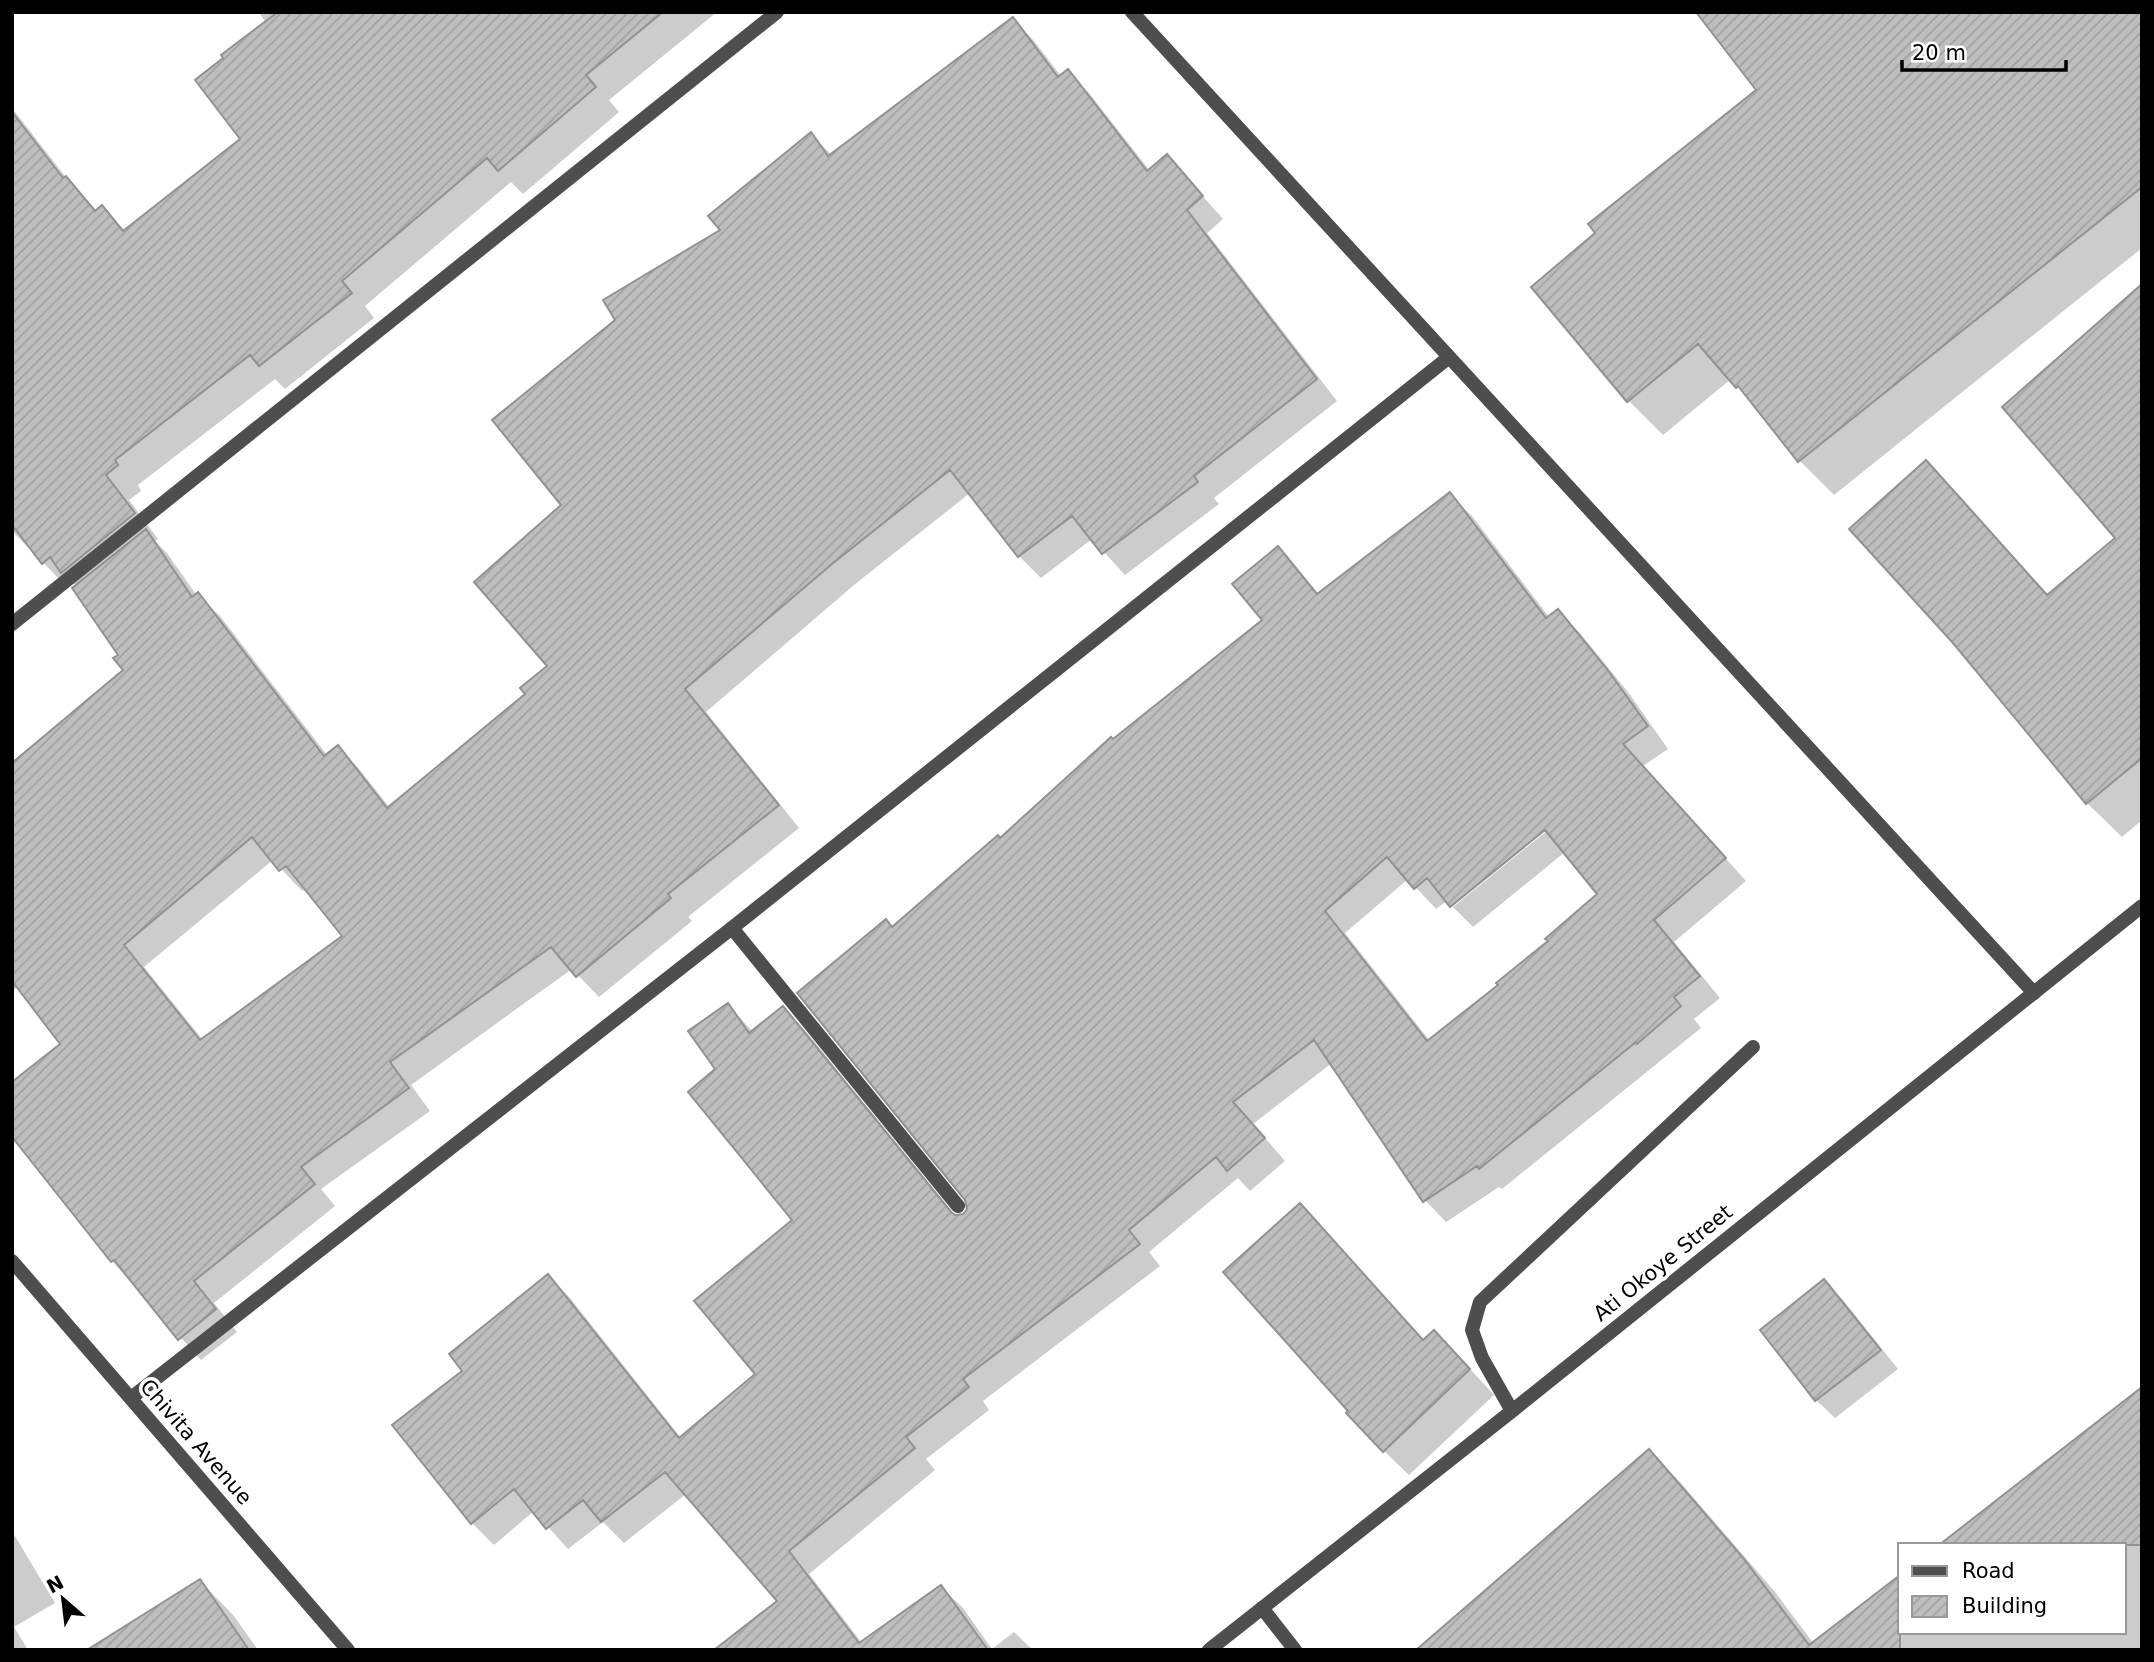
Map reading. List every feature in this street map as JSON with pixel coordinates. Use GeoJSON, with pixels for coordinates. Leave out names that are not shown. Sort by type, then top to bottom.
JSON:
{"type":"FeatureCollection","features":[{"type":"Feature","properties":{"kind":"street"},"geometry":{"type":"LineString","coordinates":[[12,624],[777,12]]}},
{"type":"Feature","properties":{"kind":"street"},"geometry":{"type":"LineString","coordinates":[[1132,12],[2034,993]]}},
{"type":"Feature","properties":{"kind":"street"},"geometry":{"type":"LineString","coordinates":[[131,1398],[732,928],[1448,358]]}},
{"type":"Feature","properties":{"kind":"street","name":"Ati Okoye Street"},"geometry":{"type":"LineString","coordinates":[[1209,1650],[2142,906]]}},
{"type":"Feature","properties":{"kind":"street"},"geometry":{"type":"LineString","coordinates":[[732,928],[958,1206]]}},
{"type":"Feature","properties":{"kind":"street"},"geometry":{"type":"LineString","coordinates":[[1512,1411],[1482,1358],[1472,1330],[1480,1302],[1754,1047]]}},
{"type":"Feature","properties":{"kind":"street","name":"Chivita Avenue"},"geometry":{"type":"LineString","coordinates":[[12,1261],[348,1650]]}},
{"type":"Feature","properties":{"kind":"street"},"geometry":{"type":"LineString","coordinates":[[1262,1608],[1295,1650]]}},
{"type":"Feature","properties":{"kind":"building"},"geometry":{"type":"Polygon","coordinates":[[[278,12],[663,12],[586,75],[596,87],[498,171],[487,158],[342,281],[352,293],[259,366],[250,355],[115,460],[118,465],[106,475],[135,513],[61,573],[50,557],[42,564],[12,525],[12,112],[63,178],[66,176],[95,211],[102,205],[123,231],[240,139],[195,80],[223,58],[221,55],[278,12]]]}},
{"type":"Feature","properties":{"kind":"building"},"geometry":{"type":"Polygon","coordinates":[[[1696,12],[2142,12],[2142,187],[1798,462],[1738,386],[1736,388],[1698,344],[1627,402],[1531,287],[1595,233],[1588,224],[1756,90],[1696,12]]]}},
{"type":"Feature","properties":{"kind":"building"},"geometry":{"type":"Polygon","coordinates":[[[1013,17],[1058,77],[1068,69],[1147,171],[1167,154],[1203,196],[1187,210],[1317,379],[1194,476],[1198,482],[1102,554],[1072,516],[1018,557],[950,470],[832,564],[685,689],[779,805],[668,894],[671,898],[576,977],[551,947],[390,1062],[409,1088],[301,1167],[315,1184],[194,1281],[216,1309],[178,1340],[114,1260],[111,1262],[12,1137],[12,1082],[60,1044],[12,981],[12,763],[123,670],[113,658],[118,655],[72,588],[146,529],[192,597],[198,592],[324,756],[338,745],[387,808],[525,694],[520,688],[547,666],[474,582],[561,505],[492,420],[615,320],[603,300],[720,230],[708,216],[811,132],[828,156],[1013,17]],[[252,837],[124,945],[200,1040],[342,936],[286,866],[279,871],[252,837]]]}},
{"type":"Feature","properties":{"kind":"building"},"geometry":{"type":"Polygon","coordinates":[[[2142,284],[2142,758],[2086,804],[1953,643],[1849,529],[1926,460],[2047,595],[2115,538],[2002,407],[2142,284]]]}},
{"type":"Feature","properties":{"kind":"building"},"geometry":{"type":"Polygon","coordinates":[[[1450,492],[1546,618],[1558,609],[1607,669],[1648,726],[1623,744],[1726,858],[1654,920],[1700,976],[1674,997],[1681,1006],[1479,1169],[1477,1166],[1423,1202],[1314,1040],[1233,1102],[1265,1138],[1227,1171],[1216,1157],[1129,1230],[1140,1244],[963,1379],[969,1387],[906,1437],[915,1448],[789,1551],[859,1643],[941,1585],[988,1650],[714,1650],[777,1601],[665,1472],[601,1522],[583,1500],[546,1529],[514,1489],[471,1524],[392,1425],[462,1371],[449,1354],[548,1274],[679,1438],[755,1374],[694,1301],[792,1220],[688,1092],[715,1069],[688,1031],[728,1003],[749,1033],[783,1006],[951,1212],[955,1215],[963,1214],[967,1209],[965,1200],[797,993],[886,919],[892,927],[998,835],[1000,838],[1111,737],[1113,739],[1262,620],[1232,584],[1278,546],[1317,594],[1450,492]],[[1545,830],[1450,907],[1427,878],[1414,889],[1387,857],[1325,911],[1427,1041],[1498,985],[1496,983],[1548,941],[1545,939],[1597,894],[1545,830]]]}},
{"type":"Feature","properties":{"kind":"building"},"geometry":{"type":"Polygon","coordinates":[[[1300,1203],[1423,1340],[1434,1330],[1470,1369],[1383,1452],[1223,1272],[1300,1203]]]}},
{"type":"Feature","properties":{"kind":"building"},"geometry":{"type":"Polygon","coordinates":[[[1824,1279],[1881,1350],[1815,1401],[1760,1330],[1824,1279]]]}},
{"type":"Feature","properties":{"kind":"building"},"geometry":{"type":"Polygon","coordinates":[[[2142,1387],[2142,1545],[1942,1543],[2142,1387]]]}},
{"type":"Feature","properties":{"kind":"building"},"geometry":{"type":"Polygon","coordinates":[[[1649,1449],[1744,1559],[1809,1645],[1898,1577],[1900,1650],[1416,1650],[1649,1449]]]}},
{"type":"Feature","properties":{"kind":"building"},"geometry":{"type":"Polygon","coordinates":[[[200,1579],[249,1650],[87,1650],[200,1579]]]}}]}
